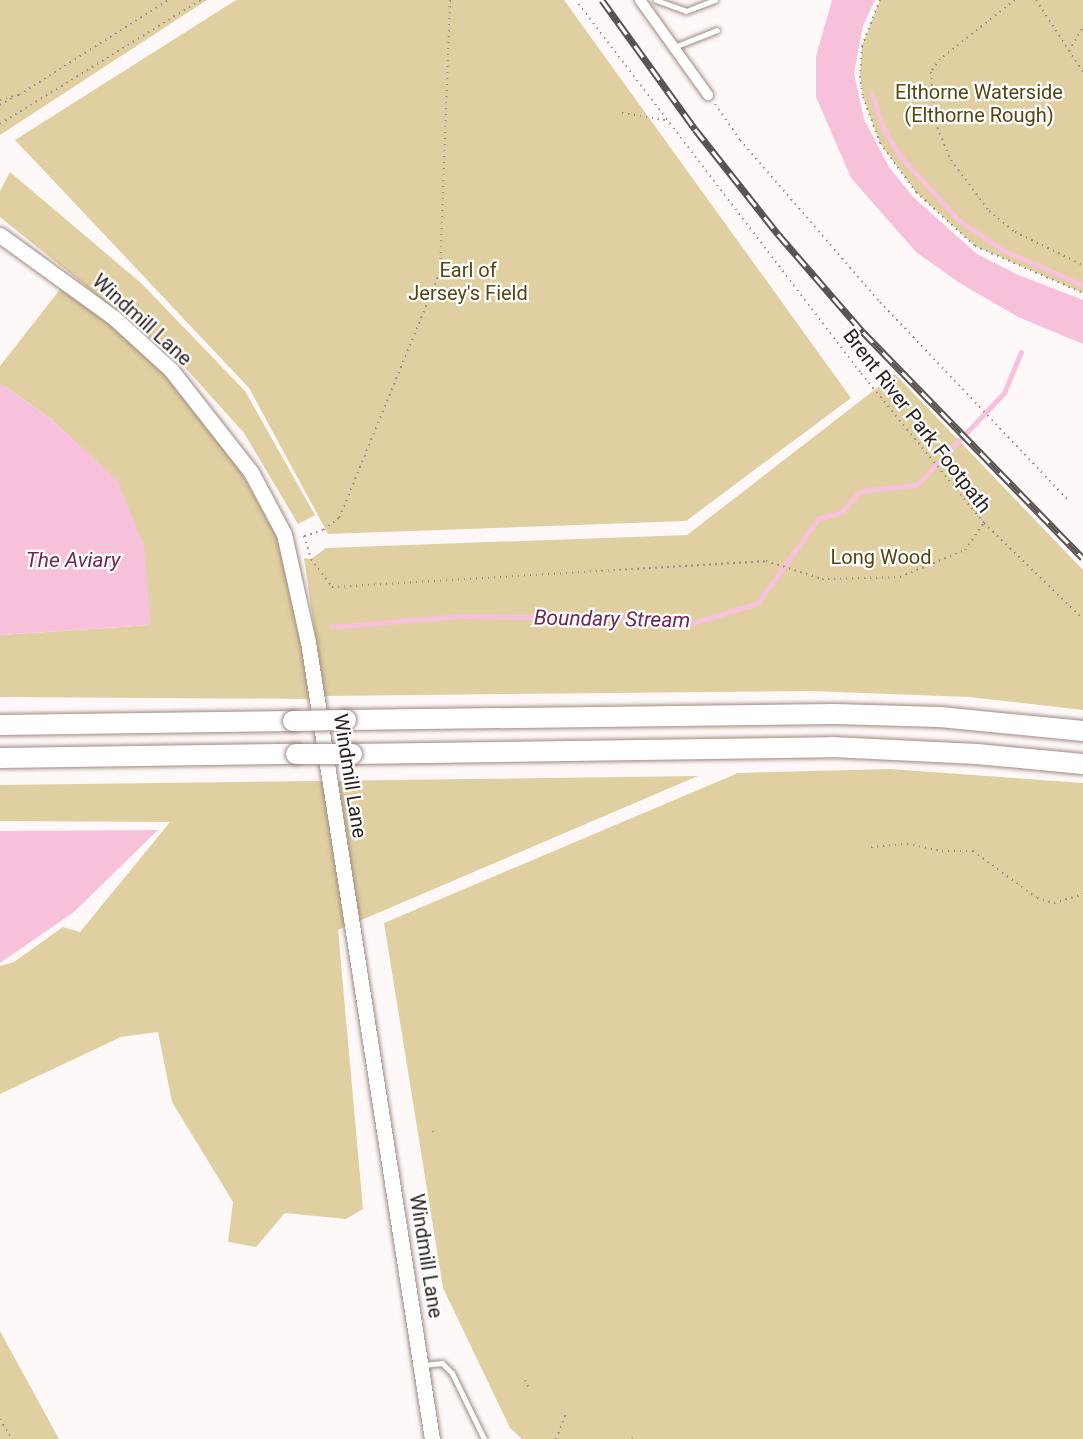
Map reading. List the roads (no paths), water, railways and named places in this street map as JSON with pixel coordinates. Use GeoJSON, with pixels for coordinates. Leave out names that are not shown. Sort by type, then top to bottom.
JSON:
{"type":"FeatureCollection","features":[{"type":"Feature","properties":{"kind":"highway"},"geometry":{"type":"LineString","coordinates":[[0,725],[845,714],[940,717],[1083,732]]}},
{"type":"Feature","properties":{"kind":"highway"},"geometry":{"type":"LineString","coordinates":[[0,758],[832,747],[977,754],[1083,764]]}},
{"type":"Feature","properties":{"kind":"main road","name":"Windmill Lane"},"geometry":{"type":"LineString","coordinates":[[0,236],[113,317],[171,370],[250,472],[284,534],[308,642],[432,1439]]}},
{"type":"Feature","properties":{"kind":"street"},"geometry":{"type":"LineString","coordinates":[[640,0],[708,95]]}},
{"type":"Feature","properties":{"kind":"lane"},"geometry":{"type":"LineString","coordinates":[[656,0],[686,11],[715,0]]}},
{"type":"Feature","properties":{"kind":"lane"},"geometry":{"type":"LineString","coordinates":[[673,47],[717,30]]}},
{"type":"Feature","properties":{"kind":"lane"},"geometry":{"type":"LineString","coordinates":[[421,1365],[442,1364],[452,1373],[484,1439]]}},
{"type":"Feature","properties":{"kind":"water"},"geometry":{"type":"Polygon","coordinates":[[[832,0],[875,0],[863,26],[854,73],[864,119],[889,167],[914,198],[977,254],[1016,274],[1083,300],[1083,344],[1018,317],[958,282],[916,252],[851,178],[816,97],[816,56],[832,0]]]}},
{"type":"Feature","properties":{"kind":"water","name":"The Aviary"},"geometry":{"type":"Polygon","coordinates":[[[0,383],[53,420],[117,480],[144,546],[151,625],[0,635],[0,383]]]}},
{"type":"Feature","properties":{"kind":"water"},"geometry":{"type":"Polygon","coordinates":[[[158,830],[74,912],[0,963],[0,831],[158,830]]]}},
{"type":"Feature","properties":{"kind":"waterway"},"geometry":{"type":"LineString","coordinates":[[872,94],[884,129],[901,157],[960,221],[1003,250],[1083,285]]}},
{"type":"Feature","properties":{"kind":"waterway","name":"Boundary Stream"},"geometry":{"type":"LineString","coordinates":[[331,627],[461,616],[656,619],[694,623],[758,603],[818,519],[842,512],[857,494],[867,490],[917,485],[1004,393],[1021,352]]}},
{"type":"Feature","properties":{"kind":"railway"},"geometry":{"type":"LineString","coordinates":[[602,0],[695,129],[778,234],[863,332],[1083,558]]}},
{"type":"Feature","properties":{"kind":"park label","name":"Elthorne Waterside (Elthorne Rough)"},"geometry":{"type":"Point","coordinates":[979,104]}},
{"type":"Feature","properties":{"kind":"park label","name":"Earl of Jersey's Field"},"geometry":{"type":"Point","coordinates":[468,282]}},
{"type":"Feature","properties":{"kind":"park label","name":"Long Wood"},"geometry":{"type":"Point","coordinates":[881,557]}}]}
